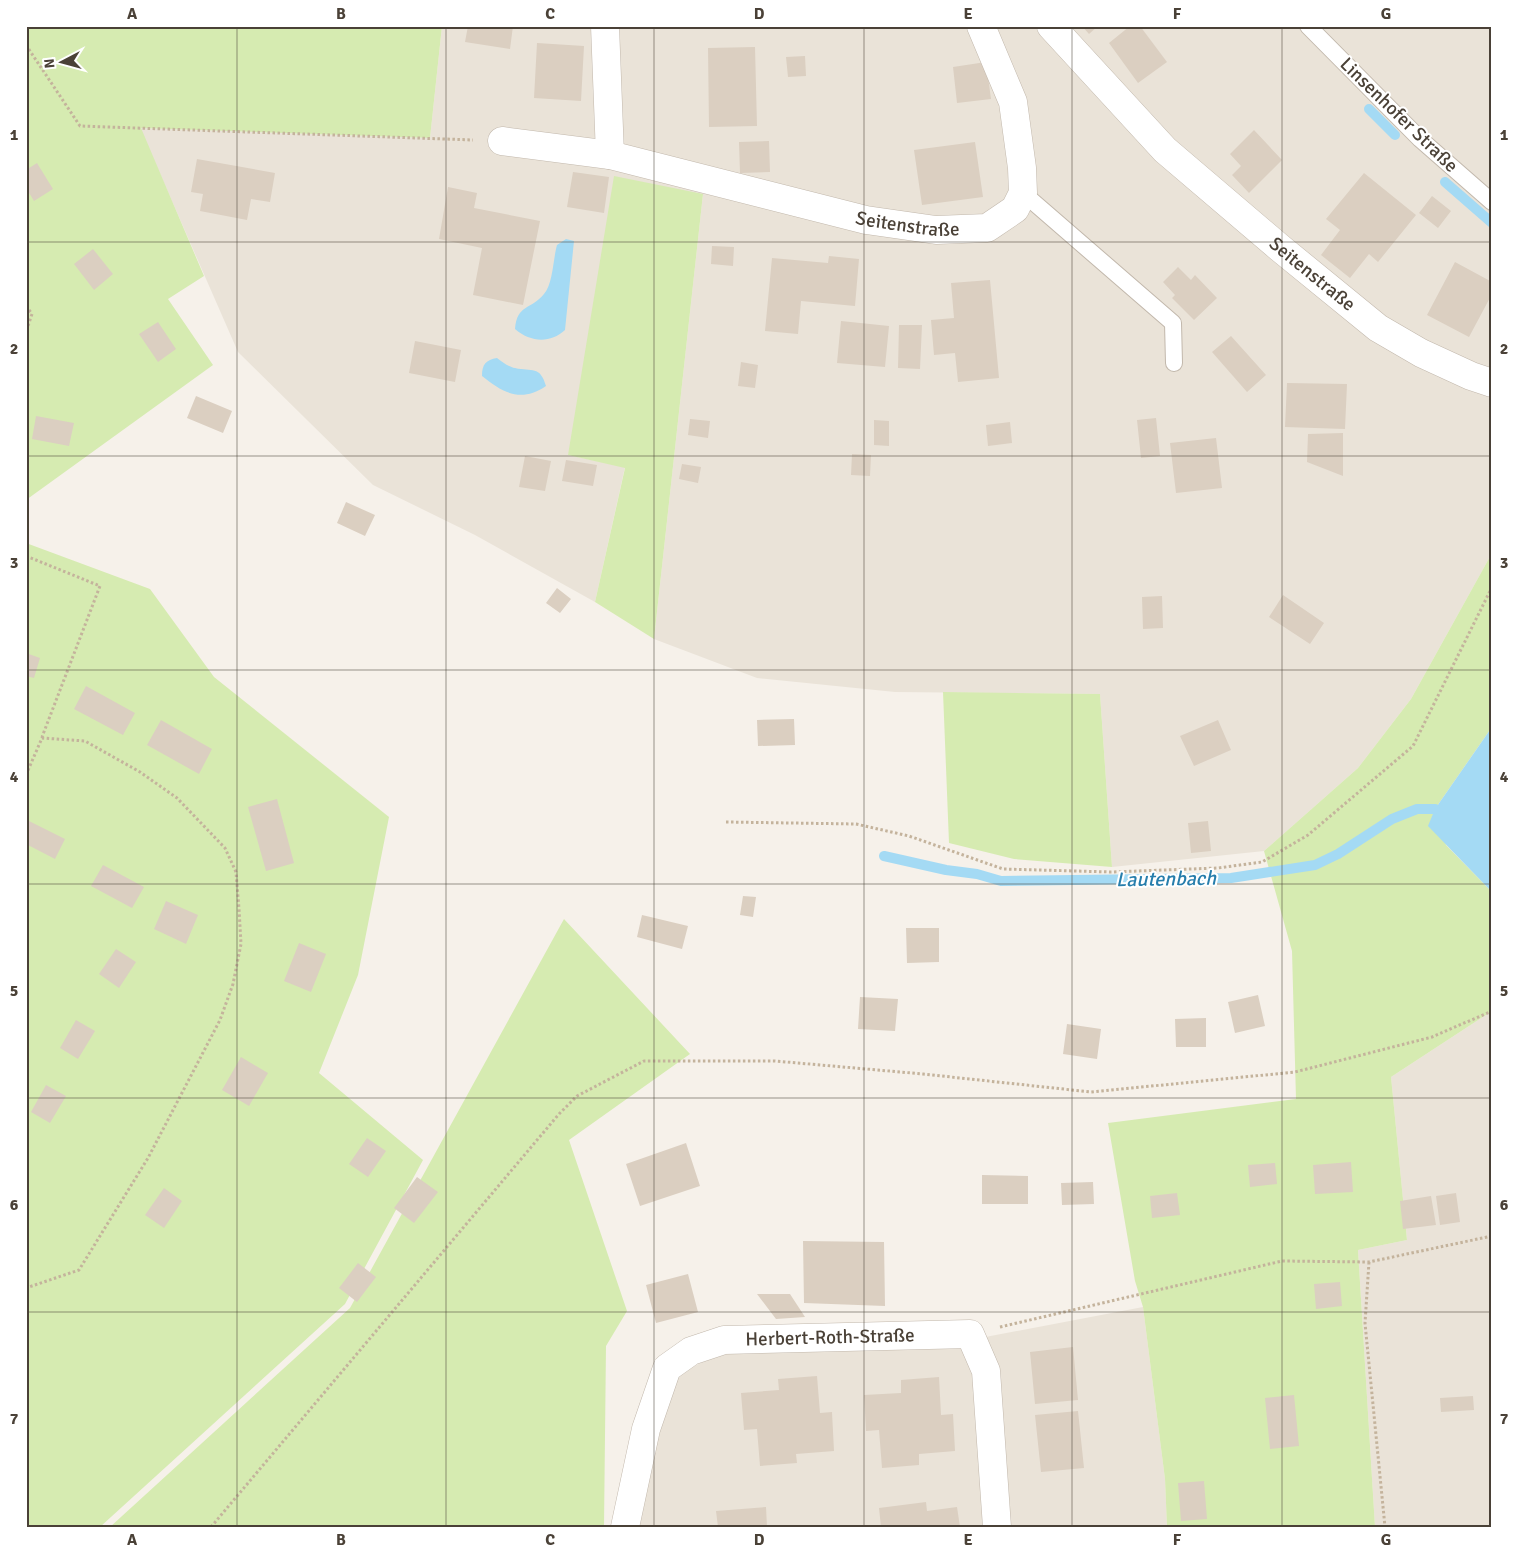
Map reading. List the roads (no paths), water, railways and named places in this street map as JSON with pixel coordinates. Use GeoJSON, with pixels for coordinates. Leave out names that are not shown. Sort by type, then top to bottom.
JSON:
{"type":"FeatureCollection","features":[{"type":"Feature","properties":{"kind":"street"},"geometry":{"type":"LineString","coordinates":[[605,26],[610,155]]}},
{"type":"Feature","properties":{"kind":"street"},"geometry":{"type":"LineString","coordinates":[[981,26],[1012,102],[1022,168],[1023,193]]}},
{"type":"Feature","properties":{"kind":"street","name":"Seitenstraße"},"geometry":{"type":"LineString","coordinates":[[1050,26],[1165,150],[1378,328],[1421,353],[1471,376],[1492,383]]}},
{"type":"Feature","properties":{"kind":"street","name":"Seitenstraße"},"geometry":{"type":"LineString","coordinates":[[502,141],[610,155],[866,220],[936,230],[987,228],[1015,209],[1023,193]]}},
{"type":"Feature","properties":{"kind":"street","name":"Herbert-Roth-Straße"},"geometry":{"type":"LineString","coordinates":[[625,1527],[646,1429],[667,1368],[691,1351],[724,1340],[970,1334],[986,1371],[997,1527]]}},
{"type":"Feature","properties":{"kind":"lane","name":"Linsenhofer Straße"},"geometry":{"type":"LineString","coordinates":[[1308,26],[1420,139],[1492,202]]}},
{"type":"Feature","properties":{"kind":"lane"},"geometry":{"type":"LineString","coordinates":[[1023,193],[1173,323],[1174,363]]}},
{"type":"Feature","properties":{"kind":"water"},"geometry":{"type":"Polygon","coordinates":[[[566,239],[574,241],[565,330],[553,338],[540,340],[527,337],[515,329],[516,321],[525,308],[539,299],[547,290],[557,245],[566,239]]]}},
{"type":"Feature","properties":{"kind":"water"},"geometry":{"type":"Polygon","coordinates":[[[497,358],[513,367],[538,372],[544,379],[546,386],[537,391],[520,395],[512,394],[497,387],[482,376],[485,363],[497,358]]]}},
{"type":"Feature","properties":{"kind":"water"},"geometry":{"type":"Polygon","coordinates":[[[1492,727],[1492,889],[1490,890],[1428,826],[1435,809],[1492,727]]]}},
{"type":"Feature","properties":{"kind":"waterway"},"geometry":{"type":"LineString","coordinates":[[1369,109],[1395,135]]}},
{"type":"Feature","properties":{"kind":"waterway"},"geometry":{"type":"LineString","coordinates":[[1445,182],[1492,223]]}},
{"type":"Feature","properties":{"kind":"waterway","name":"Lautenbach"},"geometry":{"type":"LineString","coordinates":[[884,856],[946,870],[977,874],[1001,881],[1231,878],[1315,865],[1338,854],[1392,819],[1417,809],[1435,809]]}}]}
